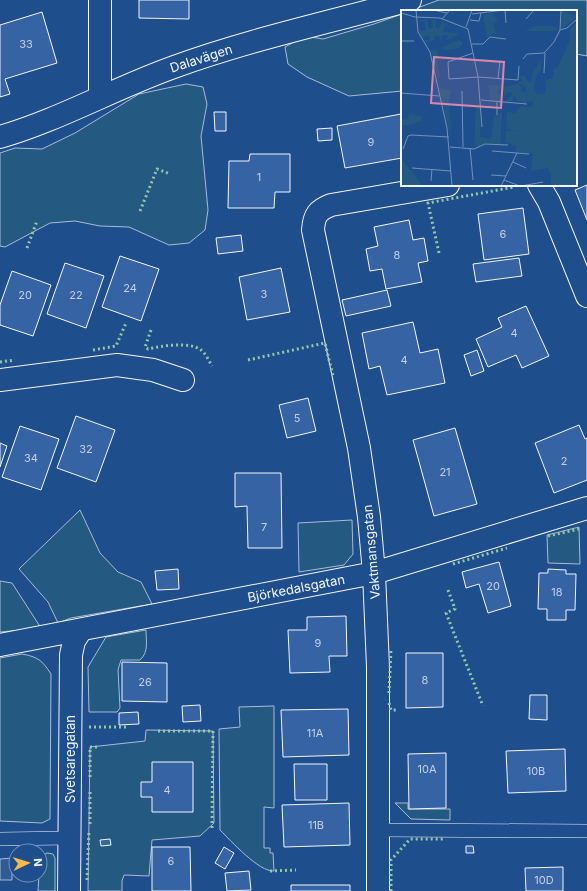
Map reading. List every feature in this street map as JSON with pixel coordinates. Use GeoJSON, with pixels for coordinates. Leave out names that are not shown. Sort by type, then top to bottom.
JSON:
{"type":"FeatureCollection","features":[{"type":"Feature","properties":{"kind":"street"},"geometry":{"type":"LineString","coordinates":[[100,0],[100,96]]}},
{"type":"Feature","properties":{"kind":"street","name":"Dalavägen"},"geometry":{"type":"LineString","coordinates":[[0,137],[30,129],[100,96],[173,67],[220,51],[410,0]]}},
{"type":"Feature","properties":{"kind":"street","name":"Vaktmansgatan"},"geometry":{"type":"LineString","coordinates":[[378,891],[378,667],[374,573],[364,473],[314,242],[314,218],[320,209],[331,205],[442,186]]}},
{"type":"Feature","properties":{"kind":"street"},"geometry":{"type":"LineString","coordinates":[[540,186],[549,202],[587,296]]}},
{"type":"Feature","properties":{"kind":"street"},"geometry":{"type":"LineString","coordinates":[[0,380],[117,365],[153,370],[184,380]]}},
{"type":"Feature","properties":{"kind":"street","name":"Björkedalsgatan"},"geometry":{"type":"LineString","coordinates":[[0,645],[374,573],[587,508]]}},
{"type":"Feature","properties":{"kind":"street","name":"Svetsaregatan"},"geometry":{"type":"LineString","coordinates":[[69,891],[71,655],[74,641],[81,630]]}},
{"type":"Feature","properties":{"kind":"lane"},"geometry":{"type":"LineString","coordinates":[[379,830],[587,832]]}},
{"type":"Feature","properties":{"kind":"lane"},"geometry":{"type":"LineString","coordinates":[[0,839],[69,838]]}},
{"type":"Feature","properties":{"kind":"shaded area"},"geometry":{"type":"Polygon","coordinates":[[[439,0],[587,0],[587,56],[577,54],[577,10],[412,10],[439,0]]]}},
{"type":"Feature","properties":{"kind":"shaded area"},"geometry":{"type":"Polygon","coordinates":[[[401,14],[401,91],[349,96],[307,77],[288,64],[285,47],[305,36],[323,39],[401,14]]]}},
{"type":"Feature","properties":{"kind":"shaded area"},"geometry":{"type":"Polygon","coordinates":[[[186,84],[203,87],[207,104],[201,136],[208,210],[205,230],[189,243],[169,245],[129,227],[100,226],[75,221],[50,223],[5,247],[0,246],[0,153],[15,148],[42,149],[75,133],[139,94],[186,84]]]}},
{"type":"Feature","properties":{"kind":"shaded area"},"geometry":{"type":"Polygon","coordinates":[[[80,510],[100,553],[118,572],[141,582],[152,604],[71,618],[58,623],[48,602],[19,569],[80,510]]]}},
{"type":"Feature","properties":{"kind":"shaded area"},"geometry":{"type":"Polygon","coordinates":[[[352,520],[353,554],[344,565],[299,572],[298,523],[352,520]]]}},
{"type":"Feature","properties":{"kind":"shaded area"},"geometry":{"type":"Polygon","coordinates":[[[579,527],[580,564],[548,563],[547,535],[579,527]]]}},
{"type":"Feature","properties":{"kind":"shaded area"},"geometry":{"type":"Polygon","coordinates":[[[0,581],[12,583],[41,628],[0,632],[0,581]]]}},
{"type":"Feature","properties":{"kind":"shaded area"},"geometry":{"type":"Polygon","coordinates":[[[146,630],[146,650],[143,657],[140,660],[121,660],[118,670],[120,708],[117,712],[89,712],[88,667],[106,637],[146,630]]]}},
{"type":"Feature","properties":{"kind":"shaded area"},"geometry":{"type":"Polygon","coordinates":[[[22,654],[32,656],[39,660],[45,665],[51,674],[50,819],[42,823],[0,821],[0,658],[22,654]]]}},
{"type":"Feature","properties":{"kind":"shaded area"},"geometry":{"type":"Polygon","coordinates":[[[274,706],[274,808],[264,807],[264,848],[270,848],[270,853],[273,853],[274,871],[261,867],[253,861],[220,830],[219,729],[240,727],[239,707],[274,706]]]}},
{"type":"Feature","properties":{"kind":"shaded area"},"geometry":{"type":"Polygon","coordinates":[[[146,730],[213,731],[214,823],[200,836],[152,840],[149,876],[124,875],[122,881],[122,891],[88,891],[90,747],[145,741],[146,730]]]}},
{"type":"Feature","properties":{"kind":"shaded area"},"geometry":{"type":"Polygon","coordinates":[[[395,803],[408,803],[408,809],[450,809],[450,820],[411,819],[395,803]]]}},
{"type":"Feature","properties":{"kind":"shaded area"},"geometry":{"type":"Polygon","coordinates":[[[48,853],[53,854],[55,858],[55,891],[38,891],[38,883],[48,883],[48,853]]]}},
{"type":"Feature","properties":{"kind":"shaded area"},"geometry":{"type":"Polygon","coordinates":[[[8,858],[8,880],[0,880],[0,859],[8,858]]]}},
{"type":"Feature","properties":{"kind":"building"},"geometry":{"type":"Polygon","coordinates":[[[139,0],[189,0],[189,19],[139,18],[139,0]]]}},
{"type":"Feature","properties":{"kind":"building"},"geometry":{"type":"Polygon","coordinates":[[[42,12],[57,63],[5,79],[10,94],[0,97],[0,25],[42,12]]]}},
{"type":"Feature","properties":{"kind":"building"},"geometry":{"type":"Polygon","coordinates":[[[214,112],[226,112],[226,131],[215,131],[214,112]]]}},
{"type":"Feature","properties":{"kind":"building"},"geometry":{"type":"Polygon","coordinates":[[[401,114],[401,158],[345,168],[337,126],[401,114]]]}},
{"type":"Feature","properties":{"kind":"building"},"geometry":{"type":"Polygon","coordinates":[[[332,128],[332,140],[318,141],[317,129],[332,128]]]}},
{"type":"Feature","properties":{"kind":"building"},"geometry":{"type":"Polygon","coordinates":[[[250,154],[290,154],[290,192],[275,192],[274,208],[228,208],[229,161],[249,161],[250,154]]]}},
{"type":"Feature","properties":{"kind":"building"},"geometry":{"type":"Polygon","coordinates":[[[587,185],[587,220],[575,190],[587,185]]]}},
{"type":"Feature","properties":{"kind":"building"},"geometry":{"type":"Polygon","coordinates":[[[523,208],[529,254],[484,260],[478,214],[523,208]]]}},
{"type":"Feature","properties":{"kind":"building"},"geometry":{"type":"Polygon","coordinates":[[[409,220],[413,240],[424,238],[428,261],[418,263],[422,282],[386,289],[382,269],[370,271],[366,249],[378,246],[374,227],[409,220]]]}},
{"type":"Feature","properties":{"kind":"building"},"geometry":{"type":"Polygon","coordinates":[[[241,235],[243,251],[218,254],[216,238],[241,235]]]}},
{"type":"Feature","properties":{"kind":"building"},"geometry":{"type":"Polygon","coordinates":[[[120,256],[159,269],[141,321],[102,307],[120,256]]]}},
{"type":"Feature","properties":{"kind":"building"},"geometry":{"type":"Polygon","coordinates":[[[519,258],[522,276],[476,282],[473,264],[519,258]]]}},
{"type":"Feature","properties":{"kind":"building"},"geometry":{"type":"Polygon","coordinates":[[[65,263],[104,276],[86,328],[47,314],[65,263]]]}},
{"type":"Feature","properties":{"kind":"building"},"geometry":{"type":"Polygon","coordinates":[[[281,268],[290,312],[247,320],[239,277],[281,268]]]}},
{"type":"Feature","properties":{"kind":"building"},"geometry":{"type":"Polygon","coordinates":[[[12,271],[51,285],[33,336],[0,325],[0,305],[12,271]]]}},
{"type":"Feature","properties":{"kind":"building"},"geometry":{"type":"Polygon","coordinates":[[[387,290],[391,306],[346,316],[342,300],[387,290]]]}},
{"type":"Feature","properties":{"kind":"building"},"geometry":{"type":"Polygon","coordinates":[[[526,306],[549,356],[522,368],[516,355],[488,367],[476,339],[502,327],[498,318],[526,306]]]}},
{"type":"Feature","properties":{"kind":"building"},"geometry":{"type":"Polygon","coordinates":[[[413,322],[420,353],[438,349],[445,383],[387,395],[380,366],[369,369],[362,333],[413,322]]]}},
{"type":"Feature","properties":{"kind":"building"},"geometry":{"type":"Polygon","coordinates":[[[477,350],[484,371],[471,376],[464,355],[477,350]]]}},
{"type":"Feature","properties":{"kind":"building"},"geometry":{"type":"Polygon","coordinates":[[[308,398],[316,431],[287,438],[279,405],[308,398]]]}},
{"type":"Feature","properties":{"kind":"building"},"geometry":{"type":"Polygon","coordinates":[[[76,416],[115,430],[96,482],[57,468],[76,416]]]}},
{"type":"Feature","properties":{"kind":"building"},"geometry":{"type":"Polygon","coordinates":[[[579,425],[585,439],[587,438],[587,480],[554,493],[535,443],[579,425]]]}},
{"type":"Feature","properties":{"kind":"building"},"geometry":{"type":"Polygon","coordinates":[[[20,426],[59,439],[41,490],[2,477],[20,426]]]}},
{"type":"Feature","properties":{"kind":"building"},"geometry":{"type":"Polygon","coordinates":[[[455,428],[477,504],[434,516],[413,440],[455,428]]]}},
{"type":"Feature","properties":{"kind":"building"},"geometry":{"type":"Polygon","coordinates":[[[0,443],[7,446],[0,467],[0,443]]]}},
{"type":"Feature","properties":{"kind":"building"},"geometry":{"type":"Polygon","coordinates":[[[235,473],[281,473],[282,548],[248,548],[247,506],[235,507],[235,473]]]}},
{"type":"Feature","properties":{"kind":"building"},"geometry":{"type":"Polygon","coordinates":[[[499,562],[511,606],[488,613],[479,584],[466,588],[462,572],[499,562]]]}},
{"type":"Feature","properties":{"kind":"building"},"geometry":{"type":"Polygon","coordinates":[[[178,569],[179,589],[157,590],[155,571],[178,569]]]}},
{"type":"Feature","properties":{"kind":"building"},"geometry":{"type":"Polygon","coordinates":[[[548,569],[566,570],[566,574],[576,574],[575,610],[566,610],[566,620],[547,620],[547,609],[538,609],[539,573],[548,573],[548,569]]]}},
{"type":"Feature","properties":{"kind":"building"},"geometry":{"type":"Polygon","coordinates":[[[346,616],[347,656],[329,656],[330,672],[290,673],[288,630],[307,630],[307,617],[346,616]]]}},
{"type":"Feature","properties":{"kind":"building"},"geometry":{"type":"Polygon","coordinates":[[[406,653],[443,653],[443,707],[406,708],[406,653]]]}},
{"type":"Feature","properties":{"kind":"building"},"geometry":{"type":"Polygon","coordinates":[[[122,662],[167,663],[167,702],[122,701],[122,662]]]}},
{"type":"Feature","properties":{"kind":"building"},"geometry":{"type":"Polygon","coordinates":[[[530,695],[547,695],[547,720],[529,719],[530,695]]]}},
{"type":"Feature","properties":{"kind":"building"},"geometry":{"type":"Polygon","coordinates":[[[200,705],[201,721],[183,722],[182,706],[200,705]]]}},
{"type":"Feature","properties":{"kind":"building"},"geometry":{"type":"Polygon","coordinates":[[[348,709],[349,755],[283,757],[281,710],[348,709]]]}},
{"type":"Feature","properties":{"kind":"building"},"geometry":{"type":"Polygon","coordinates":[[[138,712],[139,724],[119,725],[119,713],[138,712]]]}},
{"type":"Feature","properties":{"kind":"building"},"geometry":{"type":"Polygon","coordinates":[[[565,749],[566,791],[508,793],[506,751],[565,749]]]}},
{"type":"Feature","properties":{"kind":"building"},"geometry":{"type":"Polygon","coordinates":[[[446,753],[446,808],[409,809],[408,754],[446,753]]]}},
{"type":"Feature","properties":{"kind":"building"},"geometry":{"type":"Polygon","coordinates":[[[152,762],[193,762],[193,812],[152,812],[152,797],[141,797],[141,782],[152,782],[152,762]]]}},
{"type":"Feature","properties":{"kind":"building"},"geometry":{"type":"Polygon","coordinates":[[[294,764],[327,764],[327,800],[295,800],[294,764]]]}},
{"type":"Feature","properties":{"kind":"building"},"geometry":{"type":"Polygon","coordinates":[[[349,803],[350,845],[284,847],[282,805],[349,803]]]}},
{"type":"Feature","properties":{"kind":"building"},"geometry":{"type":"Polygon","coordinates":[[[110,839],[111,845],[101,846],[100,840],[110,839]]]}},
{"type":"Feature","properties":{"kind":"building"},"geometry":{"type":"Polygon","coordinates":[[[466,846],[473,846],[474,853],[466,853],[466,846]]]}},
{"type":"Feature","properties":{"kind":"building"},"geometry":{"type":"Polygon","coordinates":[[[152,847],[190,847],[191,891],[152,891],[152,847]]]}},
{"type":"Feature","properties":{"kind":"building"},"geometry":{"type":"Polygon","coordinates":[[[224,847],[234,853],[225,869],[215,863],[224,847]]]}},
{"type":"Feature","properties":{"kind":"building"},"geometry":{"type":"Polygon","coordinates":[[[563,867],[563,891],[526,891],[525,868],[563,867]]]}},
{"type":"Feature","properties":{"kind":"building"},"geometry":{"type":"Polygon","coordinates":[[[249,871],[251,890],[227,891],[225,873],[249,871]]]}},
{"type":"Feature","properties":{"kind":"building"},"geometry":{"type":"Polygon","coordinates":[[[291,885],[350,885],[350,891],[291,891],[291,885]]]}},
{"type":"Feature","properties":{"kind":"hedge"},"geometry":{"type":"LineString","coordinates":[[140,211],[157,169],[170,174]]}},
{"type":"Feature","properties":{"kind":"hedge"},"geometry":{"type":"LineString","coordinates":[[439,253],[428,203],[514,187]]}},
{"type":"Feature","properties":{"kind":"hedge"},"geometry":{"type":"LineString","coordinates":[[27,248],[37,221]]}},
{"type":"Feature","properties":{"kind":"hedge"},"geometry":{"type":"LineString","coordinates":[[93,350],[116,346],[126,323]]}},
{"type":"Feature","properties":{"kind":"hedge"},"geometry":{"type":"LineString","coordinates":[[151,330],[145,347],[148,349],[175,345],[196,347],[204,353],[212,366]]}},
{"type":"Feature","properties":{"kind":"hedge"},"geometry":{"type":"LineString","coordinates":[[248,360],[325,343],[333,376]]}},
{"type":"Feature","properties":{"kind":"hedge"},"geometry":{"type":"LineString","coordinates":[[0,362],[15,360]]}},
{"type":"Feature","properties":{"kind":"hedge"},"geometry":{"type":"LineString","coordinates":[[548,536],[579,529]]}},
{"type":"Feature","properties":{"kind":"hedge"},"geometry":{"type":"LineString","coordinates":[[453,564],[507,548]]}},
{"type":"Feature","properties":{"kind":"hedge"},"geometry":{"type":"LineString","coordinates":[[448,590],[455,609],[446,613],[483,706]]}},
{"type":"Feature","properties":{"kind":"hedge"},"geometry":{"type":"LineString","coordinates":[[389,693],[391,649]]}},
{"type":"Feature","properties":{"kind":"hedge"},"geometry":{"type":"LineString","coordinates":[[389,703],[391,710],[398,710]]}},
{"type":"Feature","properties":{"kind":"hedge"},"geometry":{"type":"LineString","coordinates":[[89,727],[128,727]]}},
{"type":"Feature","properties":{"kind":"hedge"},"geometry":{"type":"LineString","coordinates":[[158,731],[213,731],[212,829]]}},
{"type":"Feature","properties":{"kind":"hedge"},"geometry":{"type":"LineString","coordinates":[[90,777],[90,747],[100,747]]}},
{"type":"Feature","properties":{"kind":"hedge"},"geometry":{"type":"LineString","coordinates":[[90,789],[90,824]]}},
{"type":"Feature","properties":{"kind":"hedge"},"geometry":{"type":"LineString","coordinates":[[87,880],[89,830]]}},
{"type":"Feature","properties":{"kind":"hedge"},"geometry":{"type":"LineString","coordinates":[[391,891],[391,860],[410,839],[445,839]]}},
{"type":"Feature","properties":{"kind":"hedge"},"geometry":{"type":"LineString","coordinates":[[270,871],[296,870]]}}]}
